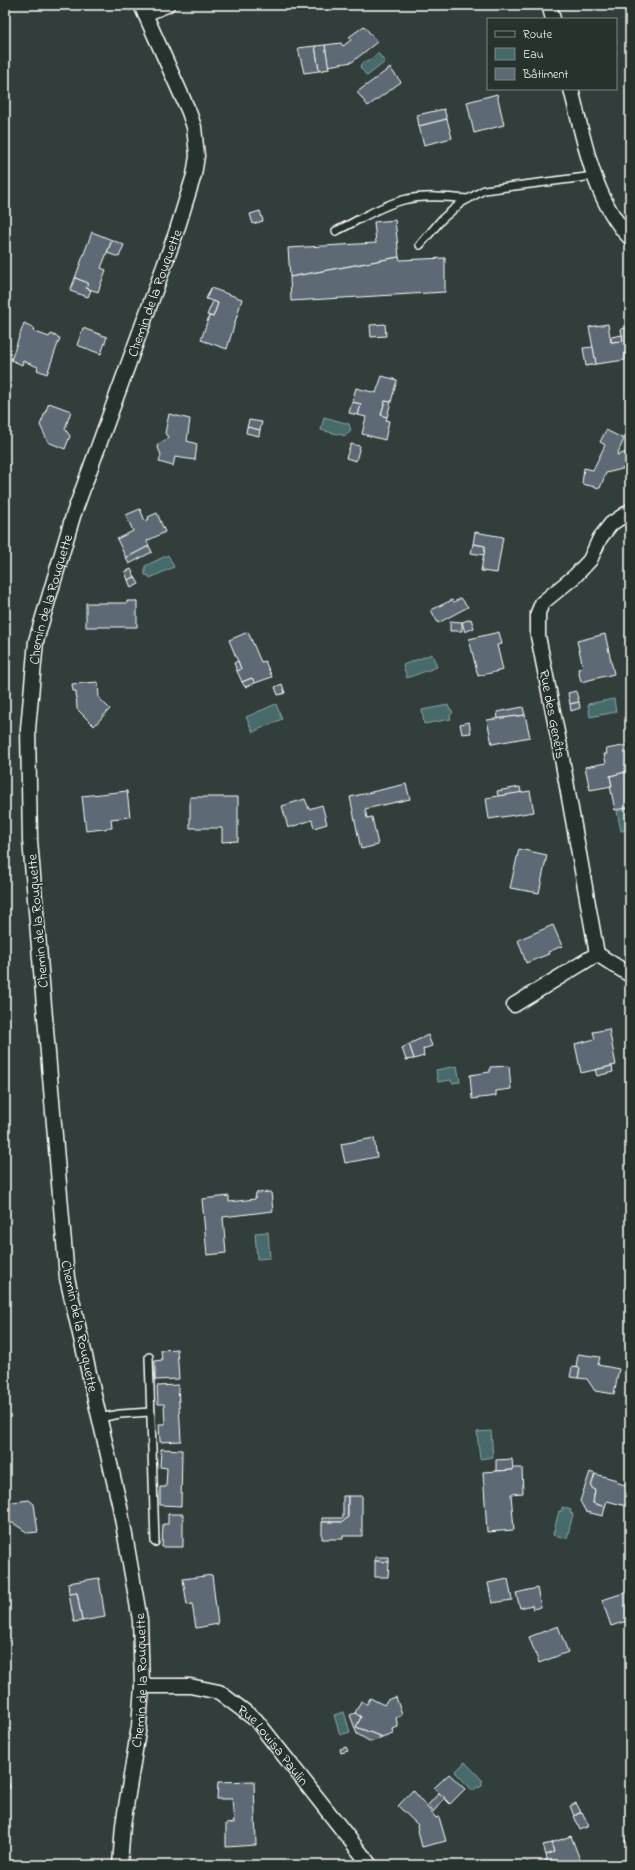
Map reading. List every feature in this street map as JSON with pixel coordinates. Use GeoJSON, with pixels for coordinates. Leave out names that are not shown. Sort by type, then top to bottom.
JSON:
{"type":"FeatureCollection","features":[{"type":"Feature","properties":{"kind":"street"},"geometry":{"type":"LineString","coordinates":[[143,9],[167,5]]}},
{"type":"Feature","properties":{"kind":"street"},"geometry":{"type":"LineString","coordinates":[[549,5],[553,18]]}},
{"type":"Feature","properties":{"kind":"street","name":"Chemin de la Rouquette"},"geometry":{"type":"LineString","coordinates":[[120,1865],[142,1686],[140,1620],[120,1507],[67,1278],[30,840],[28,729],[36,640],[73,516],[102,431],[176,234],[194,175],[197,156],[194,127],[189,112],[143,9]]}},
{"type":"Feature","properties":{"kind":"street"},"geometry":{"type":"LineString","coordinates":[[571,90],[594,176],[609,207],[630,238]]}},
{"type":"Feature","properties":{"kind":"street","name":"Rue des Genêts"},"geometry":{"type":"LineString","coordinates":[[597,954],[559,742],[538,636],[538,613],[542,603],[575,576],[590,560],[600,538],[611,524],[630,511]]}},
{"type":"Feature","properties":{"kind":"street"},"geometry":{"type":"LineString","coordinates":[[514,1005],[597,954],[630,975]]}},
{"type":"Feature","properties":{"kind":"street","name":"Rue Louisa Paulin"},"geometry":{"type":"LineString","coordinates":[[142,1686],[190,1686],[219,1692],[256,1720],[370,1865]]}},
{"type":"Feature","properties":{"kind":"lane"},"geometry":{"type":"LineString","coordinates":[[420,245],[442,219],[468,199],[484,190],[594,176]]}},
{"type":"Feature","properties":{"kind":"lane"},"geometry":{"type":"LineString","coordinates":[[336,231],[376,210],[404,200],[442,196],[468,199]]}},
{"type":"Feature","properties":{"kind":"lane"},"geometry":{"type":"LineString","coordinates":[[149,1357],[155,1542]]}},
{"type":"Feature","properties":{"kind":"lane"},"geometry":{"type":"LineString","coordinates":[[99,1418],[120,1414],[150,1412]]}},
{"type":"Feature","properties":{"kind":"water"},"geometry":{"type":"Polygon","coordinates":[[[378,53],[385,62],[367,76],[360,67],[361,64],[365,61],[367,62],[378,53]]]}},
{"type":"Feature","properties":{"kind":"water"},"geometry":{"type":"Polygon","coordinates":[[[324,417],[349,424],[351,431],[347,433],[346,436],[321,430],[324,417]]]}},
{"type":"Feature","properties":{"kind":"water"},"geometry":{"type":"Polygon","coordinates":[[[168,555],[174,567],[150,578],[149,576],[145,575],[145,566],[168,555]]]}},
{"type":"Feature","properties":{"kind":"water"},"geometry":{"type":"Polygon","coordinates":[[[432,654],[437,667],[407,678],[403,665],[432,654]]]}},
{"type":"Feature","properties":{"kind":"water"},"geometry":{"type":"Polygon","coordinates":[[[614,699],[616,712],[590,717],[588,704],[614,699]]]}},
{"type":"Feature","properties":{"kind":"water"},"geometry":{"type":"Polygon","coordinates":[[[276,704],[282,719],[253,732],[246,717],[276,704]]]}},
{"type":"Feature","properties":{"kind":"water"},"geometry":{"type":"Polygon","coordinates":[[[448,705],[453,712],[450,716],[451,719],[424,724],[422,710],[448,705]]]}},
{"type":"Feature","properties":{"kind":"water"},"geometry":{"type":"Polygon","coordinates":[[[629,808],[630,829],[621,831],[617,811],[629,808]]]}},
{"type":"Feature","properties":{"kind":"water"},"geometry":{"type":"Polygon","coordinates":[[[457,1066],[460,1082],[452,1083],[451,1080],[438,1082],[436,1070],[457,1066]]]}},
{"type":"Feature","properties":{"kind":"water"},"geometry":{"type":"Polygon","coordinates":[[[268,1232],[270,1258],[257,1259],[255,1233],[268,1232]]]}},
{"type":"Feature","properties":{"kind":"water"},"geometry":{"type":"Polygon","coordinates":[[[491,1431],[493,1457],[480,1459],[477,1432],[491,1431]]]}},
{"type":"Feature","properties":{"kind":"water"},"geometry":{"type":"Polygon","coordinates":[[[562,1507],[571,1510],[570,1513],[573,1514],[567,1538],[553,1535],[559,1511],[562,1511],[562,1507]]]}},
{"type":"Feature","properties":{"kind":"water"},"geometry":{"type":"Polygon","coordinates":[[[344,1712],[350,1732],[340,1735],[334,1715],[344,1712]]]}},
{"type":"Feature","properties":{"kind":"water"},"geometry":{"type":"Polygon","coordinates":[[[465,1762],[483,1781],[481,1783],[483,1785],[479,1788],[477,1787],[473,1791],[455,1772],[465,1762]]]}},
{"type":"Feature","properties":{"kind":"building"},"geometry":{"type":"Polygon","coordinates":[[[364,26],[377,42],[352,62],[328,66],[325,45],[341,43],[343,46],[351,40],[349,37],[364,26]]]}},
{"type":"Feature","properties":{"kind":"building"},"geometry":{"type":"Polygon","coordinates":[[[325,45],[329,69],[319,71],[315,46],[325,45]]]}},
{"type":"Feature","properties":{"kind":"building"},"geometry":{"type":"Polygon","coordinates":[[[315,46],[319,71],[304,73],[298,48],[315,46]]]}},
{"type":"Feature","properties":{"kind":"building"},"geometry":{"type":"Polygon","coordinates":[[[390,68],[401,82],[368,106],[357,92],[390,68]]]}},
{"type":"Feature","properties":{"kind":"building"},"geometry":{"type":"Polygon","coordinates":[[[497,94],[504,125],[474,133],[467,102],[497,94]]]}},
{"type":"Feature","properties":{"kind":"building"},"geometry":{"type":"Polygon","coordinates":[[[444,109],[447,119],[419,126],[417,115],[444,109]]]}},
{"type":"Feature","properties":{"kind":"building"},"geometry":{"type":"Polygon","coordinates":[[[447,119],[452,138],[424,145],[419,126],[447,119]]]}},
{"type":"Feature","properties":{"kind":"building"},"geometry":{"type":"Polygon","coordinates":[[[260,211],[263,221],[253,224],[250,214],[260,211]]]}},
{"type":"Feature","properties":{"kind":"building"},"geometry":{"type":"Polygon","coordinates":[[[395,220],[399,257],[290,277],[288,248],[376,243],[374,222],[395,220]]]}},
{"type":"Feature","properties":{"kind":"building"},"geometry":{"type":"Polygon","coordinates":[[[92,232],[112,240],[101,268],[106,270],[98,292],[86,288],[88,283],[75,278],[92,232]]]}},
{"type":"Feature","properties":{"kind":"building"},"geometry":{"type":"Polygon","coordinates":[[[112,240],[124,245],[119,257],[107,253],[112,240]]]}},
{"type":"Feature","properties":{"kind":"building"},"geometry":{"type":"Polygon","coordinates":[[[399,257],[400,260],[445,258],[445,292],[291,301],[290,277],[399,257]]]}},
{"type":"Feature","properties":{"kind":"building"},"geometry":{"type":"Polygon","coordinates":[[[75,278],[88,283],[86,288],[91,290],[88,297],[70,291],[75,278]]]}},
{"type":"Feature","properties":{"kind":"building"},"geometry":{"type":"Polygon","coordinates":[[[211,288],[242,299],[227,349],[201,340],[209,316],[213,317],[218,303],[206,299],[211,288]]]}},
{"type":"Feature","properties":{"kind":"building"},"geometry":{"type":"Polygon","coordinates":[[[213,301],[218,303],[213,317],[207,315],[213,301]]]}},
{"type":"Feature","properties":{"kind":"building"},"geometry":{"type":"Polygon","coordinates":[[[24,323],[34,328],[33,331],[49,337],[51,334],[60,338],[47,374],[37,370],[38,367],[23,361],[22,365],[11,360],[24,323]]]}},
{"type":"Feature","properties":{"kind":"building"},"geometry":{"type":"Polygon","coordinates":[[[385,324],[386,336],[371,337],[370,325],[385,324]]]}},
{"type":"Feature","properties":{"kind":"building"},"geometry":{"type":"Polygon","coordinates":[[[608,324],[611,342],[623,341],[621,329],[630,327],[630,351],[625,352],[625,360],[596,364],[589,327],[608,324]]]}},
{"type":"Feature","properties":{"kind":"building"},"geometry":{"type":"Polygon","coordinates":[[[83,328],[107,337],[101,354],[77,345],[83,328]]]}},
{"type":"Feature","properties":{"kind":"building"},"geometry":{"type":"Polygon","coordinates":[[[622,335],[623,341],[611,342],[611,337],[622,335]]]}},
{"type":"Feature","properties":{"kind":"building"},"geometry":{"type":"Polygon","coordinates":[[[593,347],[596,364],[586,366],[583,348],[593,347]]]}},
{"type":"Feature","properties":{"kind":"building"},"geometry":{"type":"Polygon","coordinates":[[[382,376],[397,380],[391,402],[385,401],[381,415],[387,417],[386,420],[389,421],[385,440],[362,434],[366,417],[358,415],[361,404],[352,402],[356,388],[376,393],[382,376]]]}},
{"type":"Feature","properties":{"kind":"building"},"geometry":{"type":"Polygon","coordinates":[[[385,401],[391,402],[387,417],[381,415],[385,401]]]}},
{"type":"Feature","properties":{"kind":"building"},"geometry":{"type":"Polygon","coordinates":[[[352,402],[361,404],[358,415],[349,413],[352,402]]]}},
{"type":"Feature","properties":{"kind":"building"},"geometry":{"type":"Polygon","coordinates":[[[49,403],[71,411],[65,429],[70,436],[65,449],[48,442],[40,425],[49,403]]]}},
{"type":"Feature","properties":{"kind":"building"},"geometry":{"type":"Polygon","coordinates":[[[169,414],[190,419],[187,441],[197,444],[195,460],[175,457],[173,466],[159,462],[161,455],[157,445],[169,438],[165,433],[169,414]]]}},
{"type":"Feature","properties":{"kind":"building"},"geometry":{"type":"Polygon","coordinates":[[[249,420],[262,422],[260,430],[247,427],[249,420]]]}},
{"type":"Feature","properties":{"kind":"building"},"geometry":{"type":"Polygon","coordinates":[[[247,427],[260,430],[259,436],[246,433],[247,427]]]}},
{"type":"Feature","properties":{"kind":"building"},"geometry":{"type":"Polygon","coordinates":[[[606,430],[624,439],[617,455],[630,451],[630,467],[606,473],[600,488],[582,484],[584,468],[593,470],[605,445],[600,442],[606,430]]]}},
{"type":"Feature","properties":{"kind":"building"},"geometry":{"type":"Polygon","coordinates":[[[351,444],[360,446],[356,461],[346,458],[351,444]]]}},
{"type":"Feature","properties":{"kind":"building"},"geometry":{"type":"Polygon","coordinates":[[[140,509],[145,521],[149,519],[148,517],[157,513],[165,532],[147,541],[149,546],[126,558],[117,539],[133,531],[126,515],[140,509]]]}},
{"type":"Feature","properties":{"kind":"building"},"geometry":{"type":"Polygon","coordinates":[[[475,532],[503,537],[497,573],[481,571],[485,546],[473,544],[475,532]]]}},
{"type":"Feature","properties":{"kind":"building"},"geometry":{"type":"Polygon","coordinates":[[[473,544],[485,546],[484,555],[471,553],[473,544]]]}},
{"type":"Feature","properties":{"kind":"building"},"geometry":{"type":"Polygon","coordinates":[[[149,546],[152,552],[129,564],[126,558],[149,546]]]}},
{"type":"Feature","properties":{"kind":"building"},"geometry":{"type":"Polygon","coordinates":[[[131,569],[135,577],[128,580],[125,572],[131,569]]]}},
{"type":"Feature","properties":{"kind":"building"},"geometry":{"type":"Polygon","coordinates":[[[135,577],[139,584],[131,588],[128,580],[135,577]]]}},
{"type":"Feature","properties":{"kind":"building"},"geometry":{"type":"Polygon","coordinates":[[[461,598],[468,607],[438,623],[431,610],[452,600],[454,602],[461,598]]]}},
{"type":"Feature","properties":{"kind":"building"},"geometry":{"type":"Polygon","coordinates":[[[127,601],[137,601],[137,627],[86,627],[86,603],[127,603],[127,601]]]}},
{"type":"Feature","properties":{"kind":"building"},"geometry":{"type":"Polygon","coordinates":[[[471,619],[474,628],[465,632],[462,622],[471,619]]]}},
{"type":"Feature","properties":{"kind":"building"},"geometry":{"type":"Polygon","coordinates":[[[450,621],[462,622],[462,631],[450,631],[450,621]]]}},
{"type":"Feature","properties":{"kind":"building"},"geometry":{"type":"Polygon","coordinates":[[[248,632],[261,662],[265,661],[272,677],[255,683],[252,678],[242,682],[237,671],[241,669],[229,640],[248,632]]]}},
{"type":"Feature","properties":{"kind":"building"},"geometry":{"type":"Polygon","coordinates":[[[499,632],[502,644],[497,645],[503,670],[478,676],[469,639],[499,632]]]}},
{"type":"Feature","properties":{"kind":"building"},"geometry":{"type":"Polygon","coordinates":[[[605,634],[614,674],[581,682],[578,669],[583,667],[577,641],[605,634]]]}},
{"type":"Feature","properties":{"kind":"building"},"geometry":{"type":"Polygon","coordinates":[[[238,661],[241,669],[237,671],[234,663],[238,661]]]}},
{"type":"Feature","properties":{"kind":"building"},"geometry":{"type":"Polygon","coordinates":[[[252,678],[255,683],[245,687],[242,682],[252,678]]]}},
{"type":"Feature","properties":{"kind":"building"},"geometry":{"type":"Polygon","coordinates":[[[98,682],[99,698],[110,709],[94,726],[77,709],[76,691],[73,691],[72,684],[98,682]]]}},
{"type":"Feature","properties":{"kind":"building"},"geometry":{"type":"Polygon","coordinates":[[[282,684],[285,693],[278,695],[275,687],[282,684]]]}},
{"type":"Feature","properties":{"kind":"building"},"geometry":{"type":"Polygon","coordinates":[[[576,691],[579,702],[570,704],[568,693],[576,691]]]}},
{"type":"Feature","properties":{"kind":"building"},"geometry":{"type":"Polygon","coordinates":[[[579,702],[580,708],[571,711],[570,704],[579,702]]]}},
{"type":"Feature","properties":{"kind":"building"},"geometry":{"type":"Polygon","coordinates":[[[523,707],[525,715],[498,719],[497,712],[523,707]]]}},
{"type":"Feature","properties":{"kind":"building"},"geometry":{"type":"Polygon","coordinates":[[[525,715],[530,737],[492,744],[487,720],[525,715]]]}},
{"type":"Feature","properties":{"kind":"building"},"geometry":{"type":"Polygon","coordinates":[[[469,722],[471,733],[462,734],[460,724],[469,722]]]}},
{"type":"Feature","properties":{"kind":"building"},"geometry":{"type":"Polygon","coordinates":[[[628,745],[630,771],[610,776],[612,786],[590,790],[585,767],[606,763],[604,754],[607,754],[606,749],[628,745]]]}},
{"type":"Feature","properties":{"kind":"building"},"geometry":{"type":"Polygon","coordinates":[[[630,771],[630,807],[615,810],[610,786],[612,786],[610,776],[630,771]]]}},
{"type":"Feature","properties":{"kind":"building"},"geometry":{"type":"Polygon","coordinates":[[[406,784],[410,799],[365,809],[367,818],[372,817],[378,845],[361,849],[350,797],[406,784]]]}},
{"type":"Feature","properties":{"kind":"building"},"geometry":{"type":"Polygon","coordinates":[[[520,787],[521,793],[498,796],[497,791],[520,787]]]}},
{"type":"Feature","properties":{"kind":"building"},"geometry":{"type":"Polygon","coordinates":[[[127,791],[130,817],[111,819],[112,828],[86,831],[82,796],[127,791]]]}},
{"type":"Feature","properties":{"kind":"building"},"geometry":{"type":"Polygon","coordinates":[[[530,791],[534,812],[489,819],[486,798],[530,791]]]}},
{"type":"Feature","properties":{"kind":"building"},"geometry":{"type":"Polygon","coordinates":[[[190,797],[238,797],[238,841],[222,842],[222,828],[190,828],[190,797]]]}},
{"type":"Feature","properties":{"kind":"building"},"geometry":{"type":"Polygon","coordinates":[[[305,799],[309,809],[322,805],[327,824],[314,828],[312,820],[288,828],[282,806],[305,799]]]}},
{"type":"Feature","properties":{"kind":"building"},"geometry":{"type":"Polygon","coordinates":[[[519,849],[547,855],[539,893],[510,888],[519,849]]]}},
{"type":"Feature","properties":{"kind":"building"},"geometry":{"type":"Polygon","coordinates":[[[553,925],[562,946],[548,952],[549,954],[526,963],[518,940],[553,925]]]}},
{"type":"Feature","properties":{"kind":"building"},"geometry":{"type":"Polygon","coordinates":[[[609,1029],[616,1065],[581,1073],[575,1044],[595,1039],[593,1032],[609,1029]]]}},
{"type":"Feature","properties":{"kind":"building"},"geometry":{"type":"Polygon","coordinates":[[[428,1035],[432,1046],[423,1049],[424,1056],[414,1059],[409,1044],[428,1035]]]}},
{"type":"Feature","properties":{"kind":"building"},"geometry":{"type":"Polygon","coordinates":[[[409,1044],[414,1059],[406,1060],[402,1048],[409,1044]]]}},
{"type":"Feature","properties":{"kind":"building"},"geometry":{"type":"Polygon","coordinates":[[[509,1066],[511,1089],[496,1091],[496,1096],[472,1099],[470,1075],[490,1072],[490,1067],[509,1066]]]}},
{"type":"Feature","properties":{"kind":"building"},"geometry":{"type":"Polygon","coordinates":[[[612,1066],[613,1072],[597,1076],[595,1070],[612,1066]]]}},
{"type":"Feature","properties":{"kind":"building"},"geometry":{"type":"Polygon","coordinates":[[[374,1138],[377,1157],[345,1163],[341,1144],[374,1138]]]}},
{"type":"Feature","properties":{"kind":"building"},"geometry":{"type":"Polygon","coordinates":[[[271,1192],[273,1211],[223,1217],[226,1253],[207,1255],[202,1199],[229,1196],[229,1202],[255,1199],[256,1193],[271,1192]]]}},
{"type":"Feature","properties":{"kind":"building"},"geometry":{"type":"Polygon","coordinates":[[[177,1349],[179,1379],[155,1380],[155,1361],[162,1360],[161,1350],[177,1349]]]}},
{"type":"Feature","properties":{"kind":"building"},"geometry":{"type":"Polygon","coordinates":[[[578,1354],[600,1357],[598,1365],[619,1369],[614,1394],[595,1391],[587,1379],[578,1378],[580,1368],[576,1367],[578,1354]]]}},
{"type":"Feature","properties":{"kind":"building"},"geometry":{"type":"Polygon","coordinates":[[[572,1367],[580,1368],[578,1378],[570,1377],[572,1367]]]}},
{"type":"Feature","properties":{"kind":"building"},"geometry":{"type":"Polygon","coordinates":[[[178,1385],[181,1441],[160,1442],[159,1424],[165,1424],[164,1404],[158,1404],[157,1386],[178,1385]]]}},
{"type":"Feature","properties":{"kind":"building"},"geometry":{"type":"Polygon","coordinates":[[[161,1449],[182,1450],[181,1506],[160,1505],[160,1487],[166,1487],[167,1468],[160,1467],[161,1449]]]}},
{"type":"Feature","properties":{"kind":"building"},"geometry":{"type":"Polygon","coordinates":[[[512,1459],[513,1470],[496,1471],[496,1460],[512,1459]]]}},
{"type":"Feature","properties":{"kind":"building"},"geometry":{"type":"Polygon","coordinates":[[[513,1468],[522,1468],[523,1493],[511,1494],[514,1530],[487,1532],[483,1472],[513,1470],[513,1468]]]}},
{"type":"Feature","properties":{"kind":"building"},"geometry":{"type":"Polygon","coordinates":[[[590,1472],[595,1474],[591,1487],[595,1490],[593,1503],[605,1507],[603,1516],[586,1512],[580,1501],[590,1472]]]}},
{"type":"Feature","properties":{"kind":"building"},"geometry":{"type":"Polygon","coordinates":[[[595,1474],[617,1480],[616,1482],[630,1487],[630,1507],[607,1501],[605,1507],[593,1503],[595,1490],[591,1487],[595,1474]]]}},
{"type":"Feature","properties":{"kind":"building"},"geometry":{"type":"Polygon","coordinates":[[[343,1496],[348,1496],[348,1517],[343,1522],[322,1522],[322,1518],[343,1518],[343,1496]]]}},
{"type":"Feature","properties":{"kind":"building"},"geometry":{"type":"Polygon","coordinates":[[[348,1496],[362,1496],[362,1536],[343,1536],[343,1539],[322,1539],[322,1522],[343,1522],[348,1517],[348,1496]]]}},
{"type":"Feature","properties":{"kind":"building"},"geometry":{"type":"Polygon","coordinates":[[[29,1500],[34,1504],[38,1532],[28,1533],[13,1523],[5,1524],[5,1503],[29,1500]]]}},
{"type":"Feature","properties":{"kind":"building"},"geometry":{"type":"Polygon","coordinates":[[[168,1514],[183,1514],[183,1547],[162,1547],[163,1524],[168,1524],[168,1514]]]}},
{"type":"Feature","properties":{"kind":"building"},"geometry":{"type":"Polygon","coordinates":[[[375,1557],[389,1557],[389,1562],[375,1561],[375,1557]]]}},
{"type":"Feature","properties":{"kind":"building"},"geometry":{"type":"Polygon","coordinates":[[[375,1561],[389,1562],[388,1577],[375,1577],[375,1561]]]}},
{"type":"Feature","properties":{"kind":"building"},"geometry":{"type":"Polygon","coordinates":[[[212,1575],[218,1624],[196,1628],[192,1604],[187,1605],[183,1579],[212,1575]]]}},
{"type":"Feature","properties":{"kind":"building"},"geometry":{"type":"Polygon","coordinates":[[[99,1578],[105,1617],[82,1621],[77,1593],[69,1594],[68,1583],[99,1578]]]}},
{"type":"Feature","properties":{"kind":"building"},"geometry":{"type":"Polygon","coordinates":[[[508,1579],[512,1600],[492,1603],[488,1583],[508,1579]]]}},
{"type":"Feature","properties":{"kind":"building"},"geometry":{"type":"Polygon","coordinates":[[[537,1588],[541,1607],[533,1609],[532,1605],[520,1608],[516,1593],[537,1588]]]}},
{"type":"Feature","properties":{"kind":"building"},"geometry":{"type":"Polygon","coordinates":[[[630,1591],[630,1620],[611,1626],[602,1600],[630,1591]]]}},
{"type":"Feature","properties":{"kind":"building"},"geometry":{"type":"Polygon","coordinates":[[[77,1593],[82,1621],[74,1622],[69,1594],[77,1593]]]}},
{"type":"Feature","properties":{"kind":"building"},"geometry":{"type":"Polygon","coordinates":[[[630,1620],[630,1627],[629,1628],[627,1621],[630,1620]]]}},
{"type":"Feature","properties":{"kind":"building"},"geometry":{"type":"Polygon","coordinates":[[[558,1626],[568,1652],[539,1663],[529,1637],[558,1626]]]}},
{"type":"Feature","properties":{"kind":"building"},"geometry":{"type":"Polygon","coordinates":[[[396,1697],[402,1715],[396,1718],[398,1727],[392,1729],[393,1733],[382,1737],[356,1727],[361,1717],[355,1713],[361,1701],[367,1704],[370,1698],[384,1705],[387,1700],[396,1697]]]}},
{"type":"Feature","properties":{"kind":"building"},"geometry":{"type":"Polygon","coordinates":[[[355,1713],[361,1717],[356,1727],[382,1737],[371,1742],[357,1734],[350,1715],[355,1713]]]}},
{"type":"Feature","properties":{"kind":"building"},"geometry":{"type":"Polygon","coordinates":[[[346,1747],[348,1751],[341,1753],[340,1749],[346,1747]]]}},
{"type":"Feature","properties":{"kind":"building"},"geometry":{"type":"Polygon","coordinates":[[[5,1768],[10,1788],[5,1789],[5,1768]]]}},
{"type":"Feature","properties":{"kind":"building"},"geometry":{"type":"Polygon","coordinates":[[[449,1774],[465,1789],[450,1804],[434,1788],[449,1774]]]}},
{"type":"Feature","properties":{"kind":"building"},"geometry":{"type":"Polygon","coordinates":[[[254,1781],[256,1845],[226,1847],[226,1824],[234,1823],[232,1799],[217,1799],[218,1782],[254,1781]]]}},
{"type":"Feature","properties":{"kind":"building"},"geometry":{"type":"Polygon","coordinates":[[[413,1790],[436,1818],[439,1817],[446,1841],[422,1847],[418,1825],[398,1806],[413,1790]]]}},
{"type":"Feature","properties":{"kind":"building"},"geometry":{"type":"Polygon","coordinates":[[[439,1793],[445,1798],[433,1812],[428,1805],[439,1793]]]}},
{"type":"Feature","properties":{"kind":"building"},"geometry":{"type":"Polygon","coordinates":[[[576,1803],[581,1812],[574,1816],[570,1806],[576,1803]]]}},
{"type":"Feature","properties":{"kind":"building"},"geometry":{"type":"Polygon","coordinates":[[[582,1812],[589,1826],[580,1830],[574,1816],[582,1812]]]}},
{"type":"Feature","properties":{"kind":"building"},"geometry":{"type":"Polygon","coordinates":[[[571,1836],[582,1865],[542,1865],[547,1859],[546,1855],[554,1852],[551,1843],[571,1836]]]}},
{"type":"Feature","properties":{"kind":"building"},"geometry":{"type":"Polygon","coordinates":[[[630,1838],[630,1850],[629,1850],[625,1840],[630,1838]]]}},
{"type":"Feature","properties":{"kind":"building"},"geometry":{"type":"Polygon","coordinates":[[[551,1843],[554,1852],[546,1855],[543,1845],[551,1843]]]}},
{"type":"Feature","properties":{"kind":"building"},"geometry":{"type":"Polygon","coordinates":[[[528,1862],[532,1865],[521,1865],[524,1863],[528,1862]]]}}]}
